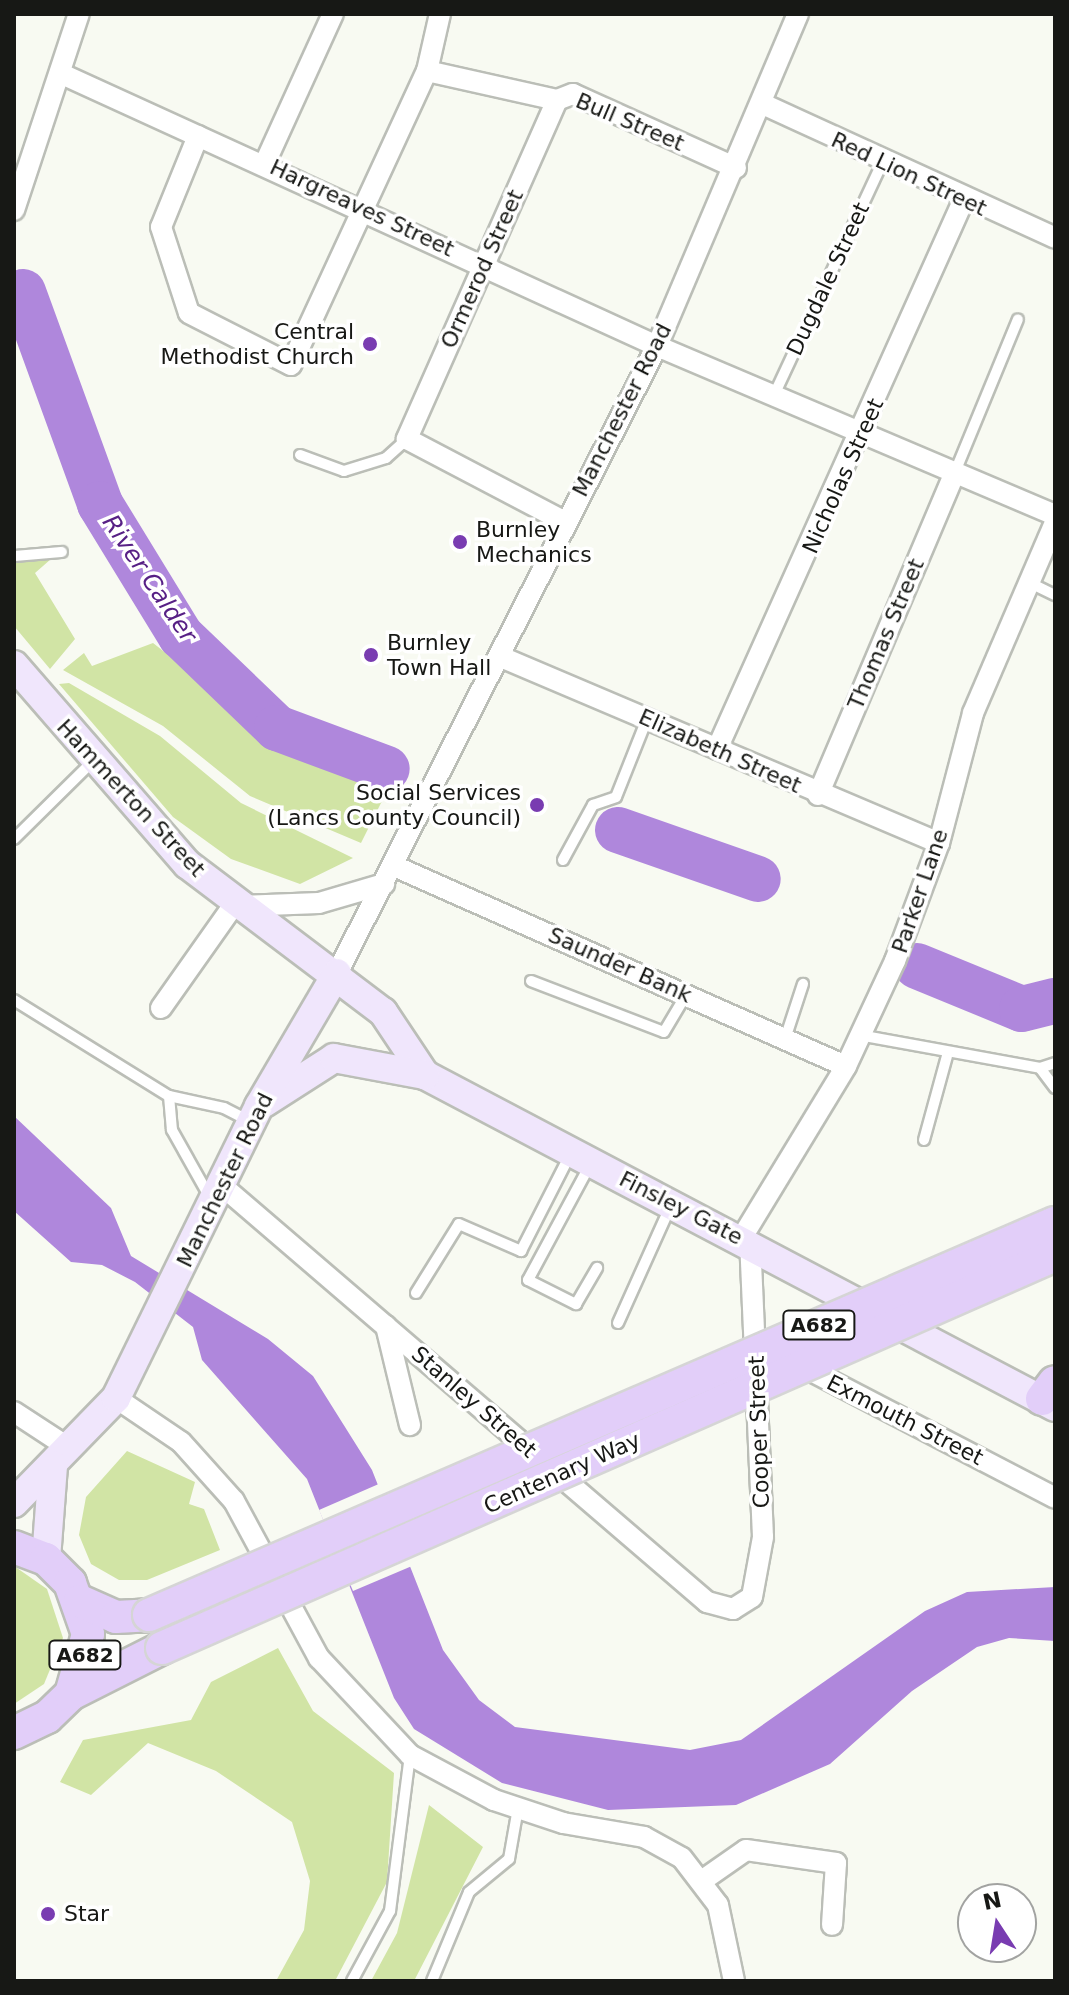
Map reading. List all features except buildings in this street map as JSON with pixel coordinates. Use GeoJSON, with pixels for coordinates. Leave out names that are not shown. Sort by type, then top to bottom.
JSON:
{"type":"FeatureCollection","features":[{"type":"Feature","properties":{"kind":"main road","name":"Hammerton Street"},"geometry":{"type":"LineString","coordinates":[[14,665],[93,761],[187,864],[238,905],[337,973]]}},
{"type":"Feature","properties":{"kind":"main road","name":"Finsley Gate"},"geometry":{"type":"LineString","coordinates":[[337,973],[383,1012],[425,1075],[1051,1396]]}},
{"type":"Feature","properties":{"kind":"main road","name":"Manchester Road"},"geometry":{"type":"LineString","coordinates":[[14,1503],[116,1398],[149,1339],[255,1114],[337,973]]}},
{"type":"Feature","properties":{"kind":"main road"},"geometry":{"type":"LineString","coordinates":[[255,1114],[334,1058],[425,1075]]}},
{"type":"Feature","properties":{"kind":"main road","name":"Centenary Way"},"geometry":{"type":"LineString","coordinates":[[80,1601],[116,1617],[149,1615],[1055,1223]]}},
{"type":"Feature","properties":{"kind":"main road","name":"Centenary Way"},"geometry":{"type":"LineString","coordinates":[[71,1694],[162,1648],[1055,1255]]}},
{"type":"Feature","properties":{"kind":"main road"},"geometry":{"type":"LineString","coordinates":[[14,1547],[46,1559],[61,1457]]}},
{"type":"Feature","properties":{"kind":"main road","name":"A682"},"geometry":{"type":"LineString","coordinates":[[15,1734],[47,1717],[71,1694],[88,1634],[80,1601],[46,1559]]}},
{"type":"Feature","properties":{"kind":"street"},"geometry":{"type":"LineString","coordinates":[[14,210],[64,75],[79,14]]}},
{"type":"Feature","properties":{"kind":"street"},"geometry":{"type":"LineString","coordinates":[[265,163],[333,14]]}},
{"type":"Feature","properties":{"kind":"street"},"geometry":{"type":"LineString","coordinates":[[198,136],[161,227],[189,313],[291,365],[427,71],[440,14]]}},
{"type":"Feature","properties":{"kind":"street","name":"Manchester Road"},"geometry":{"type":"LineString","coordinates":[[337,973],[501,657],[565,522],[657,346],[765,105],[798,14]]}},
{"type":"Feature","properties":{"kind":"street","name":"Bull Street"},"geometry":{"type":"LineString","coordinates":[[427,71],[557,100],[573,94],[736,168]]}},
{"type":"Feature","properties":{"kind":"street","name":"Hargreaves Street"},"geometry":{"type":"LineString","coordinates":[[64,75],[365,207],[657,346],[1055,515]]}},
{"type":"Feature","properties":{"kind":"street","name":"Ormerod Street"},"geometry":{"type":"LineString","coordinates":[[407,439],[557,100]]}},
{"type":"Feature","properties":{"kind":"street","name":"Red Lion Street"},"geometry":{"type":"LineString","coordinates":[[765,105],[963,201],[1055,238]]}},
{"type":"Feature","properties":{"kind":"street","name":"Nicholas Street"},"geometry":{"type":"LineString","coordinates":[[717,749],[863,435],[963,201]]}},
{"type":"Feature","properties":{"kind":"street"},"geometry":{"type":"LineString","coordinates":[[407,439],[565,522]]}},
{"type":"Feature","properties":{"kind":"street","name":"Thomas Street"},"geometry":{"type":"LineString","coordinates":[[818,795],[955,472]]}},
{"type":"Feature","properties":{"kind":"street","name":"Parker Lane"},"geometry":{"type":"LineString","coordinates":[[746,1241],[846,1066],[939,843],[973,713],[1055,523]]}},
{"type":"Feature","properties":{"kind":"street","name":"Elizabeth Street"},"geometry":{"type":"LineString","coordinates":[[501,657],[818,795],[939,843]]}},
{"type":"Feature","properties":{"kind":"street","name":"Saunder Bank"},"geometry":{"type":"LineString","coordinates":[[394,866],[846,1066]]}},
{"type":"Feature","properties":{"kind":"street"},"geometry":{"type":"LineString","coordinates":[[161,1008],[238,905],[319,903],[384,884]]}},
{"type":"Feature","properties":{"kind":"street","name":"Stanley Street"},"geometry":{"type":"LineString","coordinates":[[216,1193],[386,1326],[707,1602],[733,1609]]}},
{"type":"Feature","properties":{"kind":"street","name":"Cooper Street"},"geometry":{"type":"LineString","coordinates":[[733,1609],[752,1597],[760,1572],[755,1341],[746,1241]]}},
{"type":"Feature","properties":{"kind":"street"},"geometry":{"type":"LineString","coordinates":[[386,1326],[410,1425]]}},
{"type":"Feature","properties":{"kind":"street","name":"Exmouth Street"},"geometry":{"type":"LineString","coordinates":[[755,1341],[1055,1498]]}},
{"type":"Feature","properties":{"kind":"street"},"geometry":{"type":"LineString","coordinates":[[116,1398],[181,1442],[234,1501],[319,1658],[410,1755],[518,1808],[644,1837],[703,1880],[729,1941],[734,1981]]}},
{"type":"Feature","properties":{"kind":"street"},"geometry":{"type":"LineString","coordinates":[[14,1412],[61,1457]]}},
{"type":"Feature","properties":{"kind":"street"},"geometry":{"type":"LineString","coordinates":[[703,1880],[746,1850],[836,1863],[832,1925]]}},
{"type":"Feature","properties":{"kind":"lane","name":"Dugdale Street"},"geometry":{"type":"LineString","coordinates":[[774,395],[882,163]]}},
{"type":"Feature","properties":{"kind":"lane"},"geometry":{"type":"LineString","coordinates":[[955,472],[1018,319]]}},
{"type":"Feature","properties":{"kind":"lane"},"geometry":{"type":"LineString","coordinates":[[300,455],[344,471],[386,458],[407,439]]}},
{"type":"Feature","properties":{"kind":"lane"},"geometry":{"type":"LineString","coordinates":[[14,556],[62,552]]}},
{"type":"Feature","properties":{"kind":"lane"},"geometry":{"type":"LineString","coordinates":[[1028,582],[1055,595]]}},
{"type":"Feature","properties":{"kind":"lane"},"geometry":{"type":"LineString","coordinates":[[563,860],[593,805],[616,797],[647,719]]}},
{"type":"Feature","properties":{"kind":"lane"},"geometry":{"type":"LineString","coordinates":[[14,839],[93,761]]}},
{"type":"Feature","properties":{"kind":"lane"},"geometry":{"type":"LineString","coordinates":[[531,981],[664,1032],[686,995]]}},
{"type":"Feature","properties":{"kind":"lane"},"geometry":{"type":"LineString","coordinates":[[785,1039],[803,984]]}},
{"type":"Feature","properties":{"kind":"lane"},"geometry":{"type":"LineString","coordinates":[[14,1000],[169,1096],[255,1114]]}},
{"type":"Feature","properties":{"kind":"lane"},"geometry":{"type":"LineString","coordinates":[[859,1035],[947,1056],[1040,1068],[1055,1063]]}},
{"type":"Feature","properties":{"kind":"lane"},"geometry":{"type":"LineString","coordinates":[[924,1140],[947,1056]]}},
{"type":"Feature","properties":{"kind":"lane"},"geometry":{"type":"LineString","coordinates":[[1040,1068],[1055,1088]]}},
{"type":"Feature","properties":{"kind":"lane"},"geometry":{"type":"LineString","coordinates":[[169,1096],[172,1130],[216,1193]]}},
{"type":"Feature","properties":{"kind":"lane"},"geometry":{"type":"LineString","coordinates":[[582,1157],[528,1280],[576,1304],[597,1268]]}},
{"type":"Feature","properties":{"kind":"lane"},"geometry":{"type":"LineString","coordinates":[[416,1293],[459,1224],[521,1251],[582,1157]]}},
{"type":"Feature","properties":{"kind":"lane"},"geometry":{"type":"LineString","coordinates":[[618,1323],[672,1203]]}},
{"type":"Feature","properties":{"kind":"lane"},"geometry":{"type":"LineString","coordinates":[[710,1391],[756,1373]]}},
{"type":"Feature","properties":{"kind":"lane"},"geometry":{"type":"LineString","coordinates":[[352,1981],[390,1911],[410,1755]]}},
{"type":"Feature","properties":{"kind":"lane"},"geometry":{"type":"LineString","coordinates":[[432,1981],[469,1892],[509,1859],[518,1808]]}},
{"type":"Feature","properties":{"kind":"green space"},"geometry":{"type":"Polygon","coordinates":[[[51,559],[35,573],[75,639],[50,669],[14,626],[14,561],[51,559]]]}},
{"type":"Feature","properties":{"kind":"green space"},"geometry":{"type":"Polygon","coordinates":[[[153,643],[266,731],[386,793],[361,843],[250,796],[163,726],[63,670],[84,653],[92,666],[153,643]]]}},
{"type":"Feature","properties":{"kind":"green space"},"geometry":{"type":"Polygon","coordinates":[[[69,683],[160,736],[241,803],[353,858],[300,884],[231,859],[173,817],[59,684],[69,683]]]}},
{"type":"Feature","properties":{"kind":"green space"},"geometry":{"type":"Polygon","coordinates":[[[127,1451],[195,1482],[189,1504],[204,1509],[220,1550],[147,1580],[119,1580],[91,1564],[79,1535],[86,1497],[127,1451]]]}},
{"type":"Feature","properties":{"kind":"green space"},"geometry":{"type":"Polygon","coordinates":[[[14,1566],[47,1589],[63,1638],[44,1684],[14,1704],[14,1566]]]}},
{"type":"Feature","properties":{"kind":"green space"},"geometry":{"type":"Polygon","coordinates":[[[278,1648],[313,1711],[394,1773],[387,1882],[335,1981],[276,1981],[304,1930],[310,1881],[292,1822],[216,1771],[148,1743],[91,1795],[60,1782],[83,1740],[191,1720],[211,1682],[278,1648]]]}},
{"type":"Feature","properties":{"kind":"green space"},"geometry":{"type":"Polygon","coordinates":[[[429,1805],[483,1847],[414,1981],[371,1981],[397,1933],[429,1805]]]}},
{"type":"Feature","properties":{"kind":"shaded area"},"geometry":{"type":"Polygon","coordinates":[[[14,1116],[111,1208],[131,1256],[268,1339],[313,1376],[372,1470],[443,1650],[479,1700],[515,1727],[690,1750],[741,1740],[925,1611],[967,1592],[1055,1587],[1055,1641],[1009,1638],[977,1647],[912,1691],[830,1764],[736,1805],[608,1810],[502,1783],[414,1729],[394,1698],[307,1479],[202,1360],[193,1327],[135,1282],[102,1265],[71,1262],[14,1211],[14,1116]]]}},
{"type":"Feature","properties":{"kind":"pier"},"geometry":{"type":"Polygon","coordinates":[[[381,1483],[412,1566],[353,1591],[319,1510],[381,1483]]]}},
{"type":"Feature","properties":{"kind":"waterway","name":"River Calder"},"geometry":{"type":"LineString","coordinates":[[23,292],[100,504],[181,636],[277,728],[387,769]]}},
{"type":"Feature","properties":{"kind":"waterway","name":"River Calder"},"geometry":{"type":"LineString","coordinates":[[618,830],[758,879]]}},
{"type":"Feature","properties":{"kind":"waterway","name":"River Calder"},"geometry":{"type":"LineString","coordinates":[[917,966],[1022,1009],[1055,1001]]}},
{"type":"Feature","properties":{"kind":"place","name":"Central Methodist Church"},"geometry":{"type":"Point","coordinates":[370,344]}},
{"type":"Feature","properties":{"kind":"place","name":"Burnley Mechanics"},"geometry":{"type":"Point","coordinates":[460,542]}},
{"type":"Feature","properties":{"kind":"place","name":"Burnley Town Hall"},"geometry":{"type":"Point","coordinates":[371,655]}},
{"type":"Feature","properties":{"kind":"place","name":"Social Services (Lancs County Council)"},"geometry":{"type":"Point","coordinates":[537,805]}},
{"type":"Feature","properties":{"kind":"place","name":"Star"},"geometry":{"type":"Point","coordinates":[48,1914]}}]}
